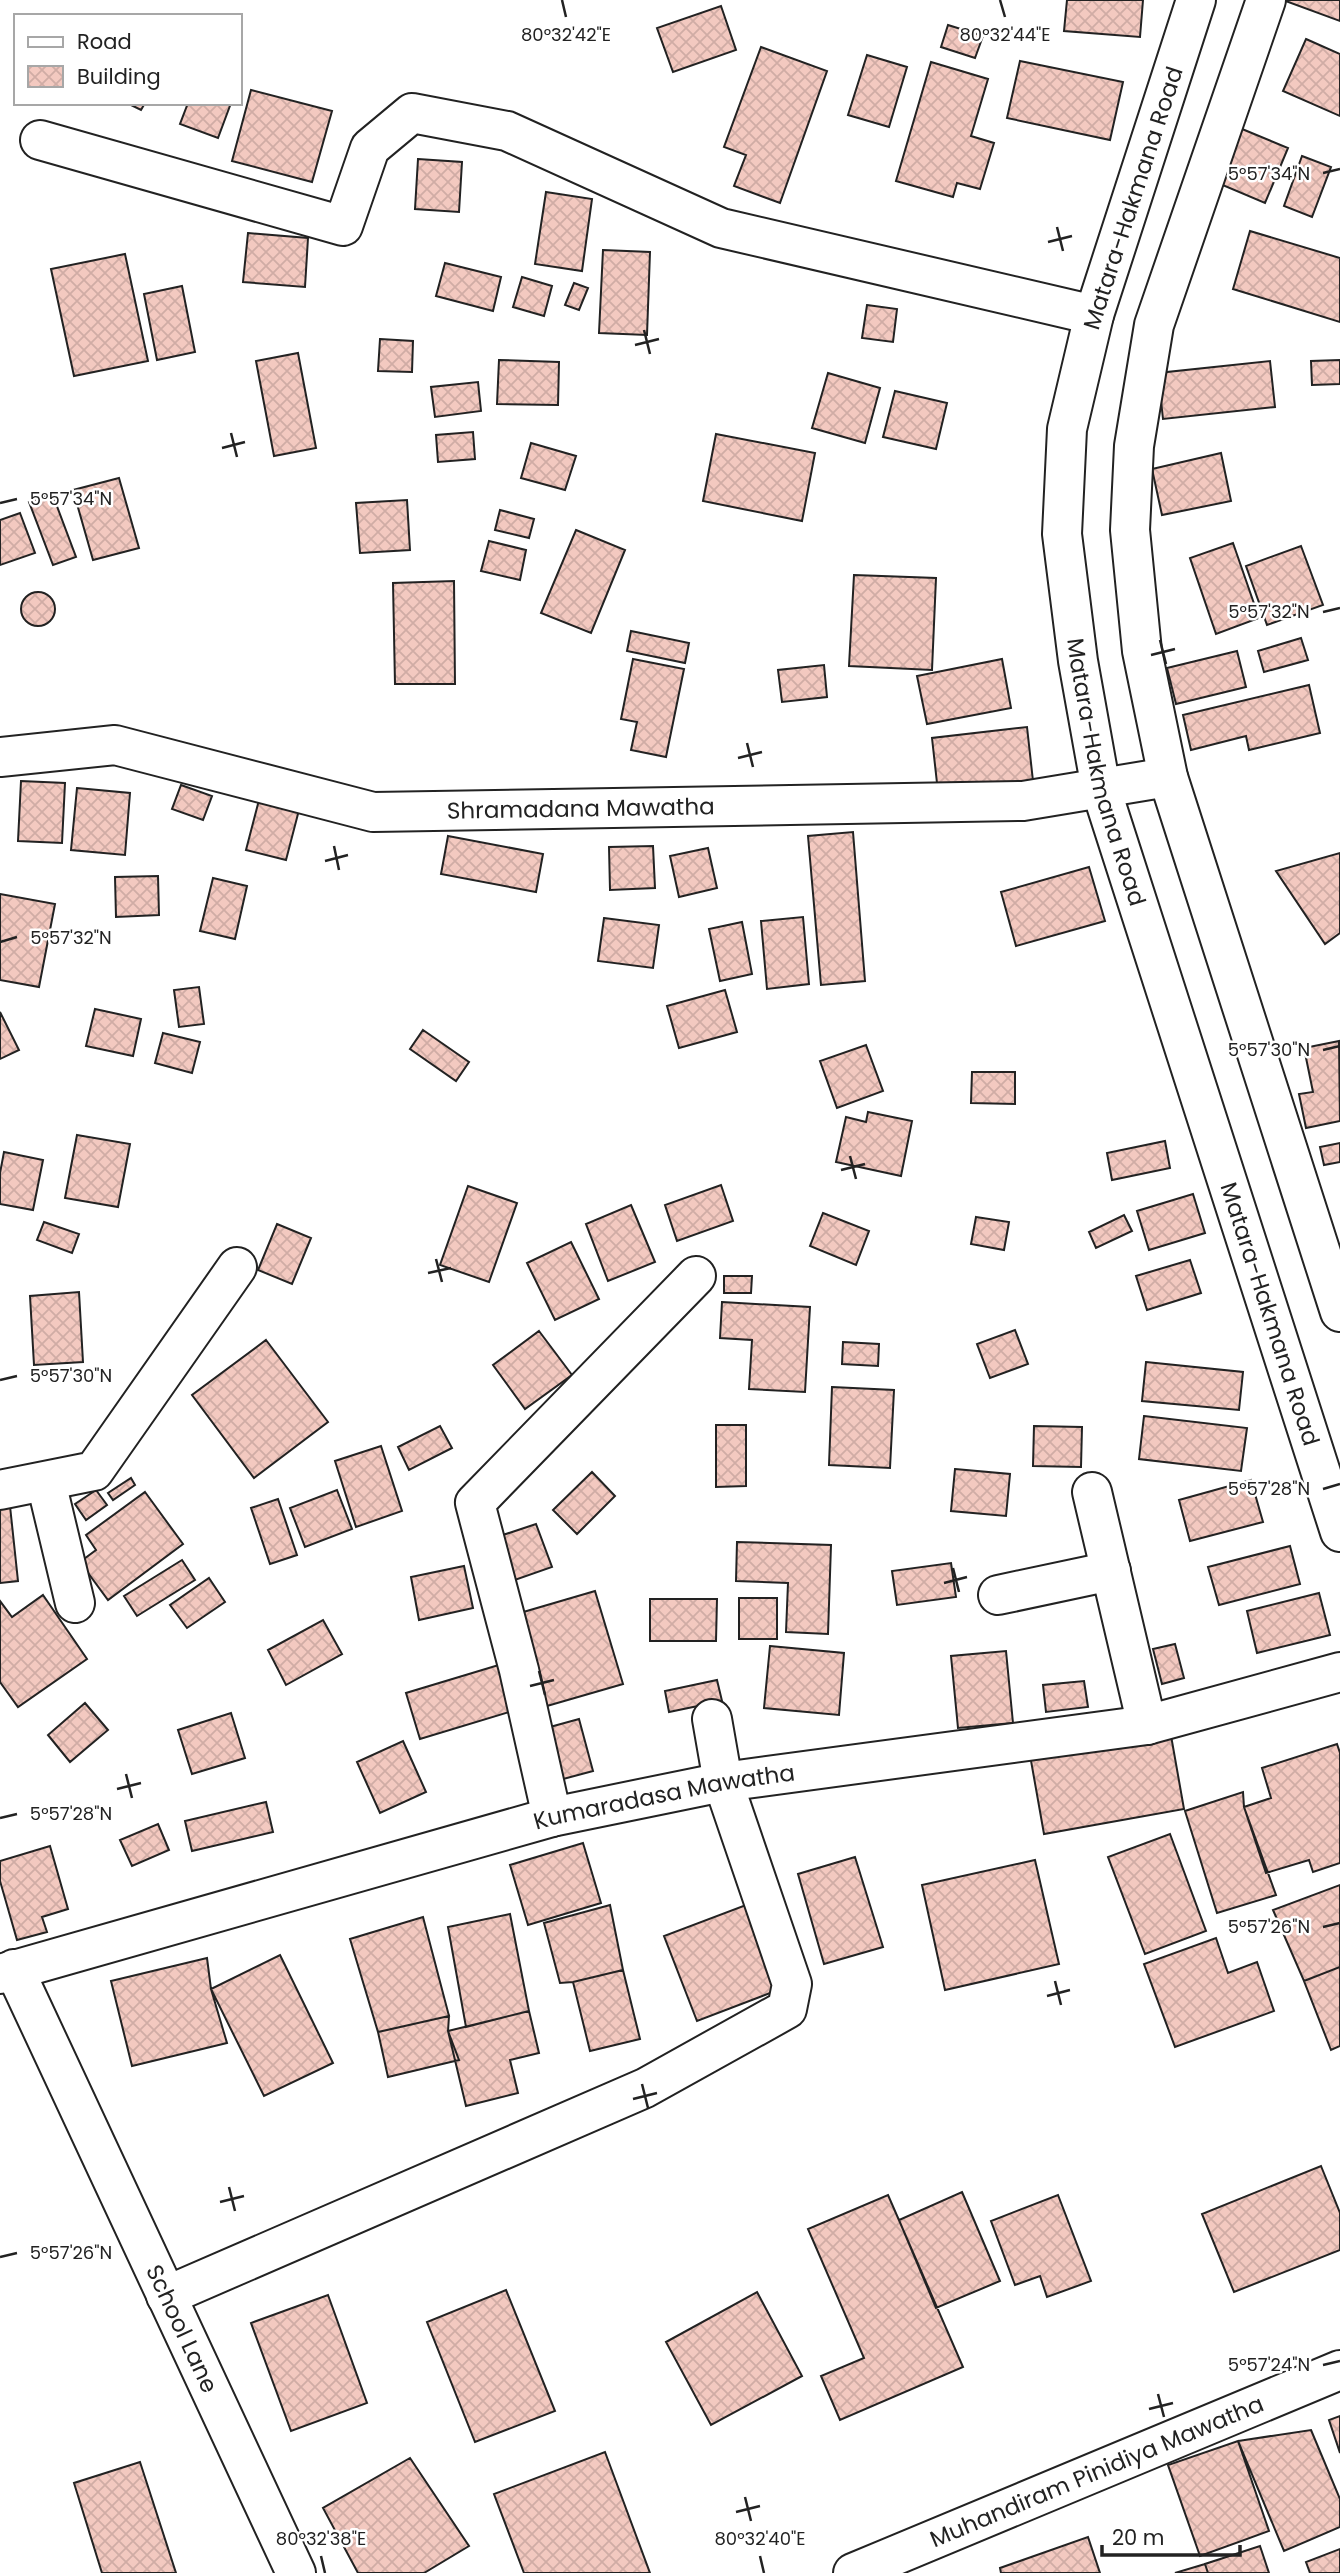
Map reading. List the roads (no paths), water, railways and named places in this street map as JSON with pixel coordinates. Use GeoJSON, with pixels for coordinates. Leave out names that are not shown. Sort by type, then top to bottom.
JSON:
{"type":"FeatureCollection","features":[{"type":"Feature","properties":{"kind":"street","name":"Matara-Hakmana Road"},"geometry":{"type":"LineString","coordinates":[[1196,0],[1094,315],[1067,429],[1062,534],[1078,661],[1101,789],[1340,1532]]}},
{"type":"Feature","properties":{"kind":"street"},"geometry":{"type":"LineString","coordinates":[[1266,0],[1154,325],[1134,446],[1130,530],[1142,651],[1168,777],[1340,1312]]}},
{"type":"Feature","properties":{"kind":"street"},"geometry":{"type":"LineString","coordinates":[[40,140],[343,226],[370,148],[412,113],[507,131],[721,228],[1094,315]]}},
{"type":"Feature","properties":{"kind":"street","name":"Shramadana Mawatha"},"geometry":{"type":"LineString","coordinates":[[0,757],[115,745],[373,811],[1023,801],[1168,777]]}},
{"type":"Feature","properties":{"kind":"street"},"geometry":{"type":"LineString","coordinates":[[0,1490],[94,1471],[237,1267]]}},
{"type":"Feature","properties":{"kind":"street"},"geometry":{"type":"LineString","coordinates":[[552,1817],[519,1670],[475,1503],[696,1276]]}},
{"type":"Feature","properties":{"kind":"street"},"geometry":{"type":"LineString","coordinates":[[46,1482],[75,1603]]}},
{"type":"Feature","properties":{"kind":"street"},"geometry":{"type":"LineString","coordinates":[[1092,1492],[1147,1725]]}},
{"type":"Feature","properties":{"kind":"street"},"geometry":{"type":"LineString","coordinates":[[998,1595],[1111,1571]]}},
{"type":"Feature","properties":{"kind":"street","name":"Kumaradasa Mawatha"},"geometry":{"type":"LineString","coordinates":[[7,1972],[552,1817],[723,1782],[1147,1725],[1340,1672]]}},
{"type":"Feature","properties":{"kind":"street"},"geometry":{"type":"LineString","coordinates":[[166,2296],[645,2088],[788,2008],[792,1984],[723,1782],[712,1719]]}},
{"type":"Feature","properties":{"kind":"street","name":"School Lane"},"geometry":{"type":"LineString","coordinates":[[7,1972],[166,2296],[296,2573]]}},
{"type":"Feature","properties":{"kind":"street","name":"Muhandiram Pinidiya Mawatha"},"geometry":{"type":"LineString","coordinates":[[853,2573],[1340,2370]]}}]}
